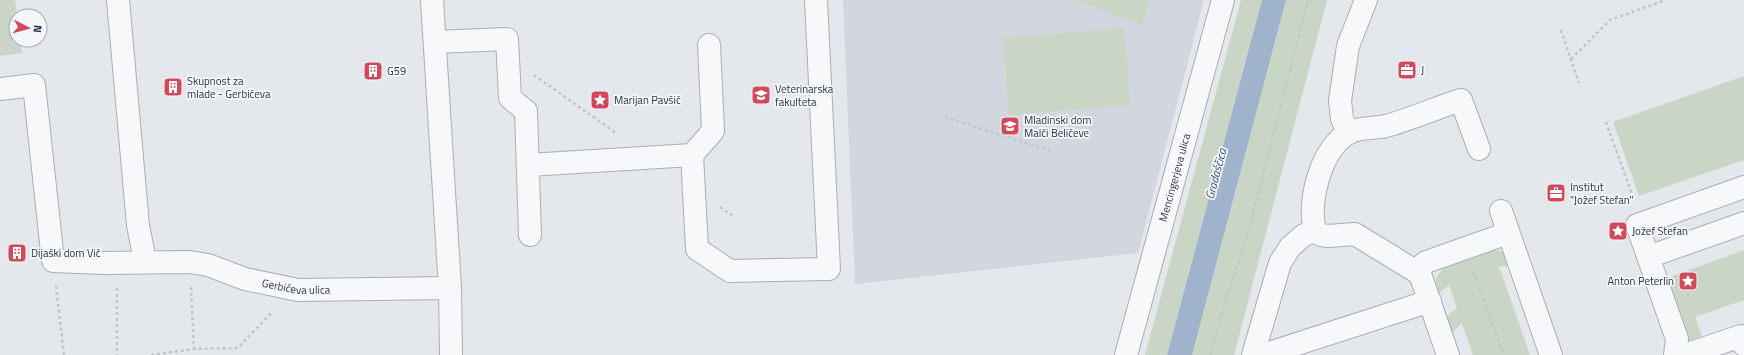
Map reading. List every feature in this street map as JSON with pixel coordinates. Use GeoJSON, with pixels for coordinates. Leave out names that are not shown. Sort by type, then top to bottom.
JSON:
{"type":"FeatureCollection","features":[{"type":"Feature","properties":{"kind":"street"},"geometry":{"type":"LineString","coordinates":[[118,0],[138,225],[144,261]]}},
{"type":"Feature","properties":{"kind":"street"},"geometry":{"type":"LineString","coordinates":[[432,0],[450,288],[451,355]]}},
{"type":"Feature","properties":{"kind":"street"},"geometry":{"type":"LineString","coordinates":[[709,45],[713,131],[692,155],[697,249],[730,271],[829,269],[816,0]]}},
{"type":"Feature","properties":{"kind":"street","name":"Mencingerjeva ulica"},"geometry":{"type":"LineString","coordinates":[[1126,355],[1223,0]]}},
{"type":"Feature","properties":{"kind":"street"},"geometry":{"type":"LineString","coordinates":[[1349,133],[1342,119],[1340,101],[1348,46],[1366,0]]}},
{"type":"Feature","properties":{"kind":"street"},"geometry":{"type":"LineString","coordinates":[[435,42],[507,39],[510,98],[526,111],[530,235]]}},
{"type":"Feature","properties":{"kind":"street"},"geometry":{"type":"LineString","coordinates":[[0,89],[34,85],[53,261]]}},
{"type":"Feature","properties":{"kind":"street"},"geometry":{"type":"LineString","coordinates":[[1420,274],[1355,234],[1329,236],[1321,235],[1314,231],[1312,212],[1316,184],[1322,167],[1331,151],[1339,141],[1349,133],[1357,130],[1385,126],[1461,100],[1479,149]]}},
{"type":"Feature","properties":{"kind":"street"},"geometry":{"type":"LineString","coordinates":[[528,165],[692,155]]}},
{"type":"Feature","properties":{"kind":"street"},"geometry":{"type":"LineString","coordinates":[[1676,355],[1677,339],[1637,225],[1744,187]]}},
{"type":"Feature","properties":{"kind":"street"},"geometry":{"type":"LineString","coordinates":[[1500,210],[1550,355]]}},
{"type":"Feature","properties":{"kind":"street"},"geometry":{"type":"LineString","coordinates":[[1648,257],[1744,224]]}},
{"type":"Feature","properties":{"kind":"street"},"geometry":{"type":"LineString","coordinates":[[1253,355],[1280,263],[1290,247],[1304,235],[1314,231]]}},
{"type":"Feature","properties":{"kind":"street"},"geometry":{"type":"LineString","coordinates":[[1448,355],[1420,274],[1421,266],[1426,262],[1508,233]]}},
{"type":"Feature","properties":{"kind":"street","name":"Gerbičeva ulica"},"geometry":{"type":"LineString","coordinates":[[53,261],[189,262],[208,265],[245,279],[298,290],[450,288]]}},
{"type":"Feature","properties":{"kind":"street"},"geometry":{"type":"LineString","coordinates":[[1263,355],[1430,301]]}},
{"type":"Feature","properties":{"kind":"street"},"geometry":{"type":"LineString","coordinates":[[1685,355],[1741,336],[1744,345]]}},
{"type":"Feature","properties":{"kind":"path"},"geometry":{"type":"LineString","coordinates":[[1210,355],[1247,237],[1308,0]]}},
{"type":"Feature","properties":{"kind":"path"},"geometry":{"type":"LineString","coordinates":[[1571,59],[1610,20],[1666,0]]}},
{"type":"Feature","properties":{"kind":"path"},"geometry":{"type":"LineString","coordinates":[[1561,30],[1580,83]]}},
{"type":"Feature","properties":{"kind":"path"},"geometry":{"type":"LineString","coordinates":[[945,117],[1054,152]]}},
{"type":"Feature","properties":{"kind":"path"},"geometry":{"type":"LineString","coordinates":[[1606,122],[1642,223]]}},
{"type":"Feature","properties":{"kind":"path"},"geometry":{"type":"LineString","coordinates":[[1464,248],[1504,355]]}},
{"type":"Feature","properties":{"kind":"path"},"geometry":{"type":"LineString","coordinates":[[53,261],[64,355]]}},
{"type":"Feature","properties":{"kind":"path"},"geometry":{"type":"LineString","coordinates":[[116,262],[117,355]]}},
{"type":"Feature","properties":{"kind":"path"},"geometry":{"type":"LineString","coordinates":[[189,262],[194,349]]}},
{"type":"Feature","properties":{"kind":"path"},"geometry":{"type":"LineString","coordinates":[[151,355],[194,349],[238,348],[273,311],[298,290]]}},
{"type":"Feature","properties":{"kind":"shaded area","name":"Mladinski dom Malči Beličeve"},"geometry":{"type":"Polygon","coordinates":[[[843,0],[1204,0],[1138,253],[855,284],[843,0]]]}},
{"type":"Feature","properties":{"kind":"green space"},"geometry":{"type":"Polygon","coordinates":[[[0,0],[15,0],[16,8],[8,8],[8,48],[21,48],[22,53],[0,56],[0,0]]]}},
{"type":"Feature","properties":{"kind":"green space"},"geometry":{"type":"Polygon","coordinates":[[[1076,0],[1151,0],[1141,25],[1076,0]]]}},
{"type":"Feature","properties":{"kind":"green space"},"geometry":{"type":"Polygon","coordinates":[[[1241,0],[1262,0],[1167,355],[1145,355],[1241,0]]]}},
{"type":"Feature","properties":{"kind":"green space"},"geometry":{"type":"Polygon","coordinates":[[[1286,0],[1327,0],[1234,355],[1192,355],[1286,0]]]}},
{"type":"Feature","properties":{"kind":"green space"},"geometry":{"type":"Polygon","coordinates":[[[1124,28],[1130,105],[1009,115],[1003,38],[1124,28]]]}},
{"type":"Feature","properties":{"kind":"green space"},"geometry":{"type":"Polygon","coordinates":[[[1744,76],[1744,160],[1639,196],[1613,122],[1744,76]]]}},
{"type":"Feature","properties":{"kind":"green space"},"geometry":{"type":"Polygon","coordinates":[[[1491,248],[1504,252],[1516,267],[1499,266],[1530,355],[1473,355],[1462,323],[1450,335],[1444,319],[1457,308],[1449,285],[1436,296],[1435,285],[1438,275],[1444,268],[1461,258],[1491,248]]]}},
{"type":"Feature","properties":{"kind":"green space"},"geometry":{"type":"Polygon","coordinates":[[[1744,250],[1744,300],[1695,317],[1702,336],[1685,342],[1665,279],[1744,250]]]}},
{"type":"Feature","properties":{"kind":"water","name":"Gradaščica"},"geometry":{"type":"Polygon","coordinates":[[[1262,0],[1286,0],[1192,355],[1167,355],[1262,0]]]}},
{"type":"Feature","properties":{"kind":"place","name":"J"},"geometry":{"type":"Point","coordinates":[1407,70]}},
{"type":"Feature","properties":{"kind":"place","name":"G59"},"geometry":{"type":"Point","coordinates":[373,71]}},
{"type":"Feature","properties":{"kind":"place","name":"Skupnost za mlade - Gerbičeva"},"geometry":{"type":"Point","coordinates":[173,87]}},
{"type":"Feature","properties":{"kind":"place","name":"Veterinarska fakulteta"},"geometry":{"type":"Point","coordinates":[761,95]}},
{"type":"Feature","properties":{"kind":"place","name":"Marijan Pavšič"},"geometry":{"type":"Point","coordinates":[600,100]}},
{"type":"Feature","properties":{"kind":"place","name":"Mladinski dom Malči Beličeve"},"geometry":{"type":"Point","coordinates":[1010,126]}},
{"type":"Feature","properties":{"kind":"place","name":"Institut \"Jožef Stefan\""},"geometry":{"type":"Point","coordinates":[1556,193]}},
{"type":"Feature","properties":{"kind":"place","name":"Jožef Stefan"},"geometry":{"type":"Point","coordinates":[1618,231]}},
{"type":"Feature","properties":{"kind":"place","name":"Dijaški dom Vič"},"geometry":{"type":"Point","coordinates":[17,253]}},
{"type":"Feature","properties":{"kind":"place","name":"Anton Peterlin"},"geometry":{"type":"Point","coordinates":[1688,281]}}]}
